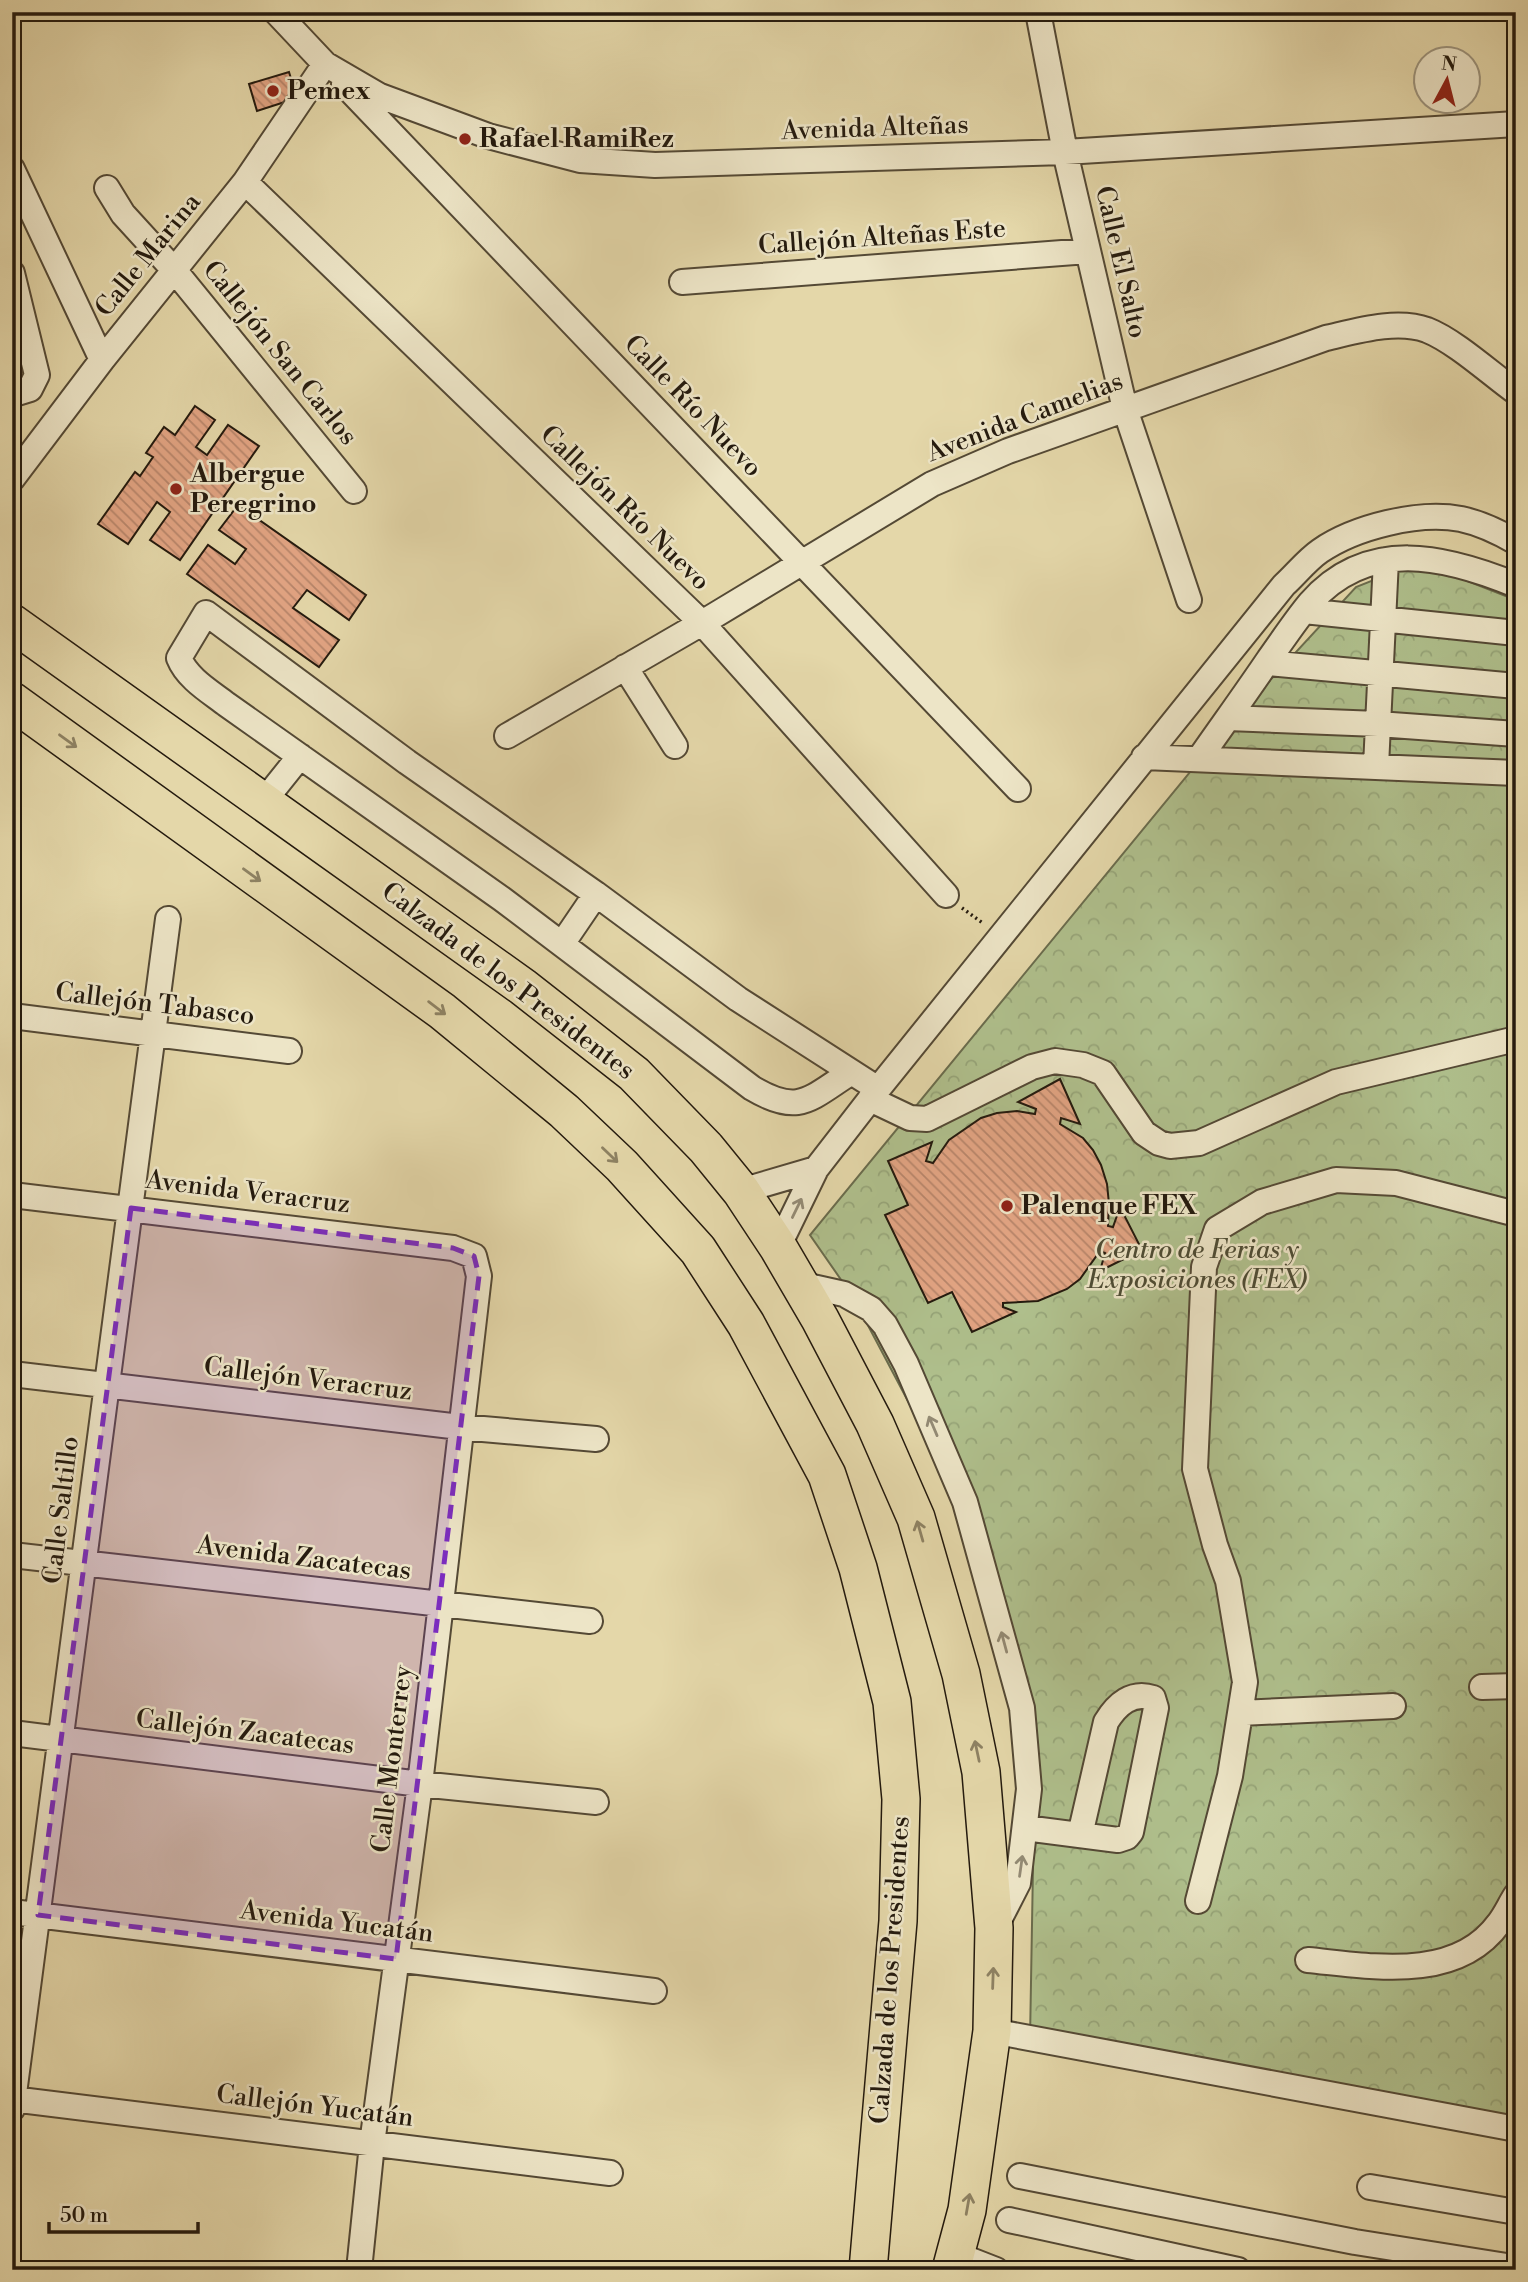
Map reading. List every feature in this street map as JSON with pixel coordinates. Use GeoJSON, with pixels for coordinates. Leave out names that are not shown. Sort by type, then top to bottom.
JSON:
{"type":"FeatureCollection","features":[{"type":"Feature","properties":{"kind":"highway","name":"Calzada de los Presidentes"},"geometry":{"type":"LineString","coordinates":[[12,623],[523,987],[634,1074],[706,1148],[741,1191],[778,1247],[875,1424],[916,1518],[961,1674],[981,1772],[995,1928],[992,2031],[967,2210],[953,2262]]}},
{"type":"Feature","properties":{"kind":"highway","name":"Calzada de los Presidentes"},"geometry":{"type":"LineString","coordinates":[[12,701],[442,1011],[564,1111],[622,1166],[698,1251],[746,1324],[827,1475],[858,1568],[892,1702],[901,1799],[898,1921],[868,2270]]}},
{"type":"Feature","properties":{"kind":"street","name":"Calle El Salto"},"geometry":{"type":"LineString","coordinates":[[1038,12],[1065,152],[1125,410],[1189,600]]}},
{"type":"Feature","properties":{"kind":"street","name":"Avenida Alteñas"},"geometry":{"type":"LineString","coordinates":[[277,13],[325,64],[380,96],[488,136],[580,160],[655,165],[1065,152],[1516,124]]}},
{"type":"Feature","properties":{"kind":"street","name":"Calle Marina"},"geometry":{"type":"LineString","coordinates":[[12,479],[102,360],[245,182],[325,64]]}},
{"type":"Feature","properties":{"kind":"street","name":"Calle Río Nuevo"},"geometry":{"type":"LineString","coordinates":[[325,64],[1018,789]]}},
{"type":"Feature","properties":{"kind":"street"},"geometry":{"type":"LineString","coordinates":[[12,169],[20,208],[102,360]]}},
{"type":"Feature","properties":{"kind":"street","name":"Callejón Río Nuevo"},"geometry":{"type":"LineString","coordinates":[[245,182],[702,623],[946,895]]}},
{"type":"Feature","properties":{"kind":"street","name":"Callejón San Carlos"},"geometry":{"type":"LineString","coordinates":[[107,188],[123,214],[175,271],[354,491]]}},
{"type":"Feature","properties":{"kind":"street","name":"Callejón Alteñas Este"},"geometry":{"type":"LineString","coordinates":[[682,282],[1088,251]]}},
{"type":"Feature","properties":{"kind":"street"},"geometry":{"type":"LineString","coordinates":[[12,273],[37,375],[30,389],[25,392],[12,391]]}},
{"type":"Feature","properties":{"kind":"street","name":"Avenida Camelias"},"geometry":{"type":"LineString","coordinates":[[507,736],[702,623],[932,484],[1008,451],[1326,338],[1372,328],[1402,327],[1426,330],[1516,392]]}},
{"type":"Feature","properties":{"kind":"street"},"geometry":{"type":"LineString","coordinates":[[778,1247],[816,1169],[1000,936],[1284,585],[1319,552],[1364,528],[1415,518],[1459,519],[1500,532],[1516,542]]}},
{"type":"Feature","properties":{"kind":"street"},"geometry":{"type":"LineString","coordinates":[[1199,760],[1311,602],[1345,573],[1386,560],[1435,559],[1479,570],[1516,585]]}},
{"type":"Feature","properties":{"kind":"street"},"geometry":{"type":"LineString","coordinates":[[1376,766],[1386,560]]}},
{"type":"Feature","properties":{"kind":"street"},"geometry":{"type":"LineString","coordinates":[[1304,611],[1516,633]]}},
{"type":"Feature","properties":{"kind":"street"},"geometry":{"type":"LineString","coordinates":[[850,1073],[802,1102],[788,1104],[752,1088],[562,944],[226,704],[183,669],[179,658],[206,613],[407,762],[596,894],[738,999],[850,1073],[874,1094],[910,1118],[927,1119],[1032,1067],[1055,1061],[1083,1065],[1103,1073],[1144,1133],[1159,1143],[1182,1146],[1199,1143],[1336,1082],[1516,1039]]}},
{"type":"Feature","properties":{"kind":"street"},"geometry":{"type":"LineString","coordinates":[[1267,663],[1516,686]]}},
{"type":"Feature","properties":{"kind":"street"},"geometry":{"type":"LineString","coordinates":[[625,667],[675,746]]}},
{"type":"Feature","properties":{"kind":"street"},"geometry":{"type":"LineString","coordinates":[[1228,718],[1378,724],[1516,734]]}},
{"type":"Feature","properties":{"kind":"street"},"geometry":{"type":"LineString","coordinates":[[264,802],[300,756]]}},
{"type":"Feature","properties":{"kind":"street"},"geometry":{"type":"LineString","coordinates":[[1144,757],[1516,773]]}},
{"type":"Feature","properties":{"kind":"street"},"geometry":{"type":"LineString","coordinates":[[562,944],[596,894]]}},
{"type":"Feature","properties":{"kind":"street","name":"Calle Saltillo"},"geometry":{"type":"LineString","coordinates":[[13,2102],[168,919]]}},
{"type":"Feature","properties":{"kind":"street","name":"Callejón Tabasco"},"geometry":{"type":"LineString","coordinates":[[12,1016],[289,1051]]}},
{"type":"Feature","properties":{"kind":"street"},"geometry":{"type":"LineString","coordinates":[[741,1191],[816,1169]]}},
{"type":"Feature","properties":{"kind":"street"},"geometry":{"type":"LineString","coordinates":[[1198,1901],[1230,1776],[1245,1682],[1228,1581],[1214,1545],[1195,1469],[1204,1266],[1217,1229],[1262,1202],[1336,1180],[1396,1183],[1516,1214]]}},
{"type":"Feature","properties":{"kind":"street","name":"Avenida Veracruz"},"geometry":{"type":"LineString","coordinates":[[12,1195],[453,1248],[474,1256]]}},
{"type":"Feature","properties":{"kind":"street","name":"Calle Monterrey"},"geometry":{"type":"LineString","coordinates":[[359,2270],[372,2144],[420,1784],[479,1276],[474,1256]]}},
{"type":"Feature","properties":{"kind":"street"},"geometry":{"type":"LineString","coordinates":[[799,1284],[844,1294],[872,1309],[886,1325],[906,1364],[965,1502],[1022,1708],[1029,1789],[1018,1883],[995,1928]]}},
{"type":"Feature","properties":{"kind":"street","name":"Callejón Veracruz"},"geometry":{"type":"LineString","coordinates":[[12,1374],[460,1427],[596,1439]]}},
{"type":"Feature","properties":{"kind":"street","name":"Avenida Zacatecas"},"geometry":{"type":"LineString","coordinates":[[12,1555],[590,1620]]}},
{"type":"Feature","properties":{"kind":"street"},"geometry":{"type":"LineString","coordinates":[[1482,1687],[1516,1686]]}},
{"type":"Feature","properties":{"kind":"street"},"geometry":{"type":"LineString","coordinates":[[1025,1828],[1118,1840],[1127,1837],[1131,1832],[1156,1708],[1153,1698],[1134,1695],[1114,1708],[1106,1722],[1080,1835]]}},
{"type":"Feature","properties":{"kind":"street"},"geometry":{"type":"LineString","coordinates":[[1240,1713],[1393,1706]]}},
{"type":"Feature","properties":{"kind":"street","name":"Callejón Zacatecas"},"geometry":{"type":"LineString","coordinates":[[12,1733],[420,1784],[596,1802]]}},
{"type":"Feature","properties":{"kind":"street"},"geometry":{"type":"LineString","coordinates":[[1308,1960],[1386,1968],[1427,1966],[1474,1947],[1498,1925],[1516,1895]]}},
{"type":"Feature","properties":{"kind":"street","name":"Avenida Yucatán"},"geometry":{"type":"LineString","coordinates":[[12,1912],[654,1991]]}},
{"type":"Feature","properties":{"kind":"street"},"geometry":{"type":"LineString","coordinates":[[992,2031],[1516,2129]]}},
{"type":"Feature","properties":{"kind":"street","name":"Callejón Yucatán"},"geometry":{"type":"LineString","coordinates":[[13,2102],[610,2174]]}},
{"type":"Feature","properties":{"kind":"street"},"geometry":{"type":"LineString","coordinates":[[1020,2176],[1354,2242],[1513,2267],[1516,2265]]}},
{"type":"Feature","properties":{"kind":"street"},"geometry":{"type":"LineString","coordinates":[[1370,2187],[1516,2212]]}},
{"type":"Feature","properties":{"kind":"street"},"geometry":{"type":"LineString","coordinates":[[1009,2220],[1238,2270]]}},
{"type":"Feature","properties":{"kind":"street"},"geometry":{"type":"LineString","coordinates":[[953,2262],[996,2270]]}},
{"type":"Feature","properties":{"kind":"path"},"geometry":{"type":"LineString","coordinates":[[946,895],[1000,936]]}},
{"type":"Feature","properties":{"kind":"highlighted area"},"geometry":{"type":"Polygon","coordinates":[[[131,1208],[453,1248],[474,1256],[479,1276],[396,1959],[38,1915],[131,1208]]]}},
{"type":"Feature","properties":{"kind":"green space","name":"Centro de Ferias y Exposiciones (FEX)"},"geometry":{"type":"Polygon","coordinates":[[[1419,562],[1516,600],[1516,2133],[1030,2040],[1033,1867],[1000,1618],[919,1422],[853,1297],[810,1235],[1227,727],[1356,587],[1419,562]]]}},
{"type":"Feature","properties":{"kind":"building","name":"Pemex"},"geometry":{"type":"Polygon","coordinates":[[[289,72],[297,98],[257,111],[249,84],[289,72]]]}},
{"type":"Feature","properties":{"kind":"building","name":"Albergue Peregrino"},"geometry":{"type":"Polygon","coordinates":[[[195,406],[215,420],[196,447],[207,455],[228,425],[259,446],[180,560],[150,540],[170,512],[157,502],[128,544],[98,524],[135,472],[140,476],[153,457],[146,453],[164,427],[175,435],[195,406]]]}},
{"type":"Feature","properties":{"kind":"building"},"geometry":{"type":"Polygon","coordinates":[[[238,505],[366,595],[349,620],[307,590],[293,608],[339,640],[319,667],[187,574],[208,545],[235,564],[246,549],[219,530],[238,505]]]}},
{"type":"Feature","properties":{"kind":"building","name":"Palenque FEX"},"geometry":{"type":"Polygon","coordinates":[[[1060,1079],[1080,1124],[1061,1118],[1060,1124],[1083,1138],[1101,1165],[1107,1184],[1108,1226],[1113,1227],[1120,1207],[1142,1250],[1100,1271],[1105,1253],[1100,1251],[1080,1279],[1067,1289],[1038,1301],[1003,1303],[1003,1307],[1016,1312],[972,1332],[952,1292],[928,1303],[885,1215],[908,1205],[888,1161],[932,1142],[926,1161],[933,1163],[949,1140],[981,1118],[1017,1111],[1035,1114],[1036,1109],[1018,1102],[1060,1079]]]}},
{"type":"Feature","properties":{"kind":"place","name":"Pemex"},"geometry":{"type":"Point","coordinates":[273,91]}},
{"type":"Feature","properties":{"kind":"place","name":"Rafael RamiRez"},"geometry":{"type":"Point","coordinates":[465,139]}},
{"type":"Feature","properties":{"kind":"place","name":"Albergue Peregrino"},"geometry":{"type":"Point","coordinates":[176,489]}},
{"type":"Feature","properties":{"kind":"place","name":"Palenque FEX"},"geometry":{"type":"Point","coordinates":[1007,1206]}}]}
